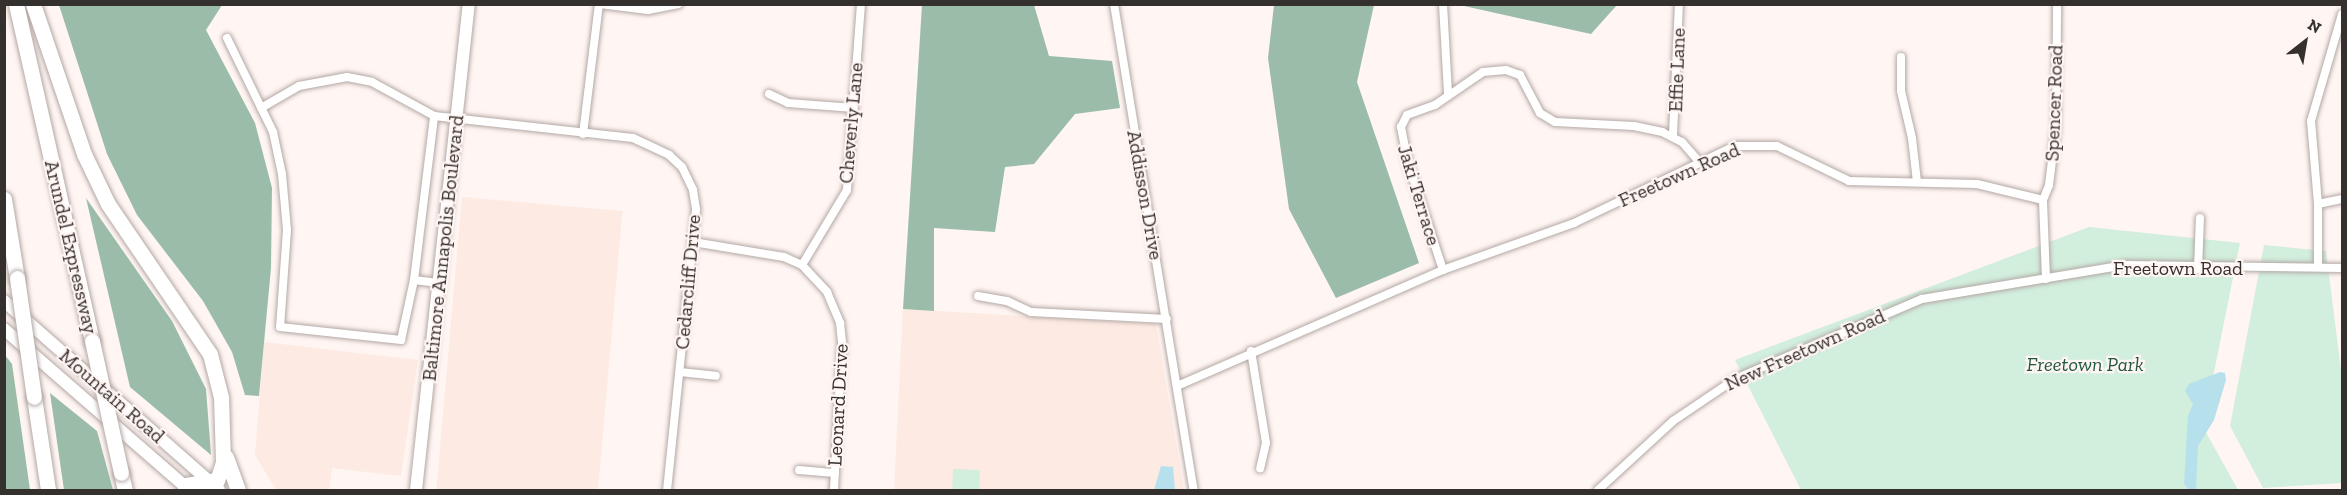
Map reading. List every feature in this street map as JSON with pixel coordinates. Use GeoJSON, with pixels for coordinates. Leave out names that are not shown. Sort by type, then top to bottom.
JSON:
{"type":"FeatureCollection","features":[{"type":"Feature","properties":{"kind":"highway","name":"Arundel Expressway"},"geometry":{"type":"LineString","coordinates":[[16,4],[125,490]]}},
{"type":"Feature","properties":{"kind":"highway"},"geometry":{"type":"LineString","coordinates":[[33,4],[84,154],[108,204],[210,354],[221,397],[224,451],[215,487],[187,488]]}},
{"type":"Feature","properties":{"kind":"highway"},"geometry":{"type":"LineString","coordinates":[[4,200],[48,490]]}},
{"type":"Feature","properties":{"kind":"highway"},"geometry":{"type":"LineString","coordinates":[[224,451],[237,490]]}},
{"type":"Feature","properties":{"kind":"main road","name":"Baltimore Annapolis Boulevard"},"geometry":{"type":"LineString","coordinates":[[416,490],[469,4]]}},
{"type":"Feature","properties":{"kind":"main road","name":"Mountain Road"},"geometry":{"type":"LineString","coordinates":[[4,301],[215,487]]}},
{"type":"Feature","properties":{"kind":"main road","name":"Mountain Road"},"geometry":{"type":"LineString","coordinates":[[4,329],[187,488]]}},
{"type":"Feature","properties":{"kind":"street"},"geometry":{"type":"LineString","coordinates":[[584,134],[599,4],[648,9],[678,4]]}},
{"type":"Feature","properties":{"kind":"street","name":"Cheverly Lane"},"geometry":{"type":"LineString","coordinates":[[802,266],[847,190],[861,4]]}},
{"type":"Feature","properties":{"kind":"street","name":"Addisson Drive"},"geometry":{"type":"LineString","coordinates":[[1114,4],[1177,386]]}},
{"type":"Feature","properties":{"kind":"street"},"geometry":{"type":"LineString","coordinates":[[1443,4],[1448,93]]}},
{"type":"Feature","properties":{"kind":"street","name":"Effie Lane"},"geometry":{"type":"LineString","coordinates":[[1673,135],[1679,4]]}},
{"type":"Feature","properties":{"kind":"street","name":"Spencer Road"},"geometry":{"type":"LineString","coordinates":[[2043,200],[2049,184],[2056,129],[2057,4]]}},
{"type":"Feature","properties":{"kind":"street"},"geometry":{"type":"LineString","coordinates":[[2318,267],[2318,204],[2311,121],[2343,14]]}},
{"type":"Feature","properties":{"kind":"street"},"geometry":{"type":"LineString","coordinates":[[227,38],[261,108],[273,132],[286,202],[285,282],[280,327],[401,340],[414,280],[434,116],[372,82],[347,77],[299,86],[261,108]]}},
{"type":"Feature","properties":{"kind":"street"},"geometry":{"type":"LineString","coordinates":[[1901,57],[1900,91],[1912,138],[1917,182]]}},
{"type":"Feature","properties":{"kind":"street","name":"Jaki Terrace"},"geometry":{"type":"LineString","coordinates":[[1443,270],[1408,163],[1401,127],[1407,115],[1435,105],[1448,93],[1483,72],[1506,70],[1526,81],[1540,113],[1555,122],[1634,126],[1673,135]]}},
{"type":"Feature","properties":{"kind":"street"},"geometry":{"type":"LineString","coordinates":[[769,94],[788,103],[854,108]]}},
{"type":"Feature","properties":{"kind":"street","name":"Cedarcliff Drive"},"geometry":{"type":"LineString","coordinates":[[434,116],[650,142],[682,167],[693,190],[693,242],[667,490]]}},
{"type":"Feature","properties":{"kind":"street"},"geometry":{"type":"LineString","coordinates":[[1673,135],[1700,164]]}},
{"type":"Feature","properties":{"kind":"street","name":"Freetown Road"},"geometry":{"type":"LineString","coordinates":[[1177,386],[1251,351],[1443,270],[1574,223],[1735,146],[1764,143],[1849,181],[1977,184],[2043,200]]}},
{"type":"Feature","properties":{"kind":"street"},"geometry":{"type":"LineString","coordinates":[[2318,204],[2343,199]]}},
{"type":"Feature","properties":{"kind":"street"},"geometry":{"type":"LineString","coordinates":[[2043,200],[2046,279]]}},
{"type":"Feature","properties":{"kind":"street"},"geometry":{"type":"LineString","coordinates":[[2198,269],[2200,218]]}},
{"type":"Feature","properties":{"kind":"street","name":"Leonard Drive"},"geometry":{"type":"LineString","coordinates":[[693,242],[762,251],[802,266],[827,292],[840,323],[834,490]]}},
{"type":"Feature","properties":{"kind":"street","name":"Freetown Road"},"geometry":{"type":"LineString","coordinates":[[2046,279],[2126,265],[2198,269],[2343,268]]}},
{"type":"Feature","properties":{"kind":"street","name":"New Freetown Road"},"geometry":{"type":"LineString","coordinates":[[1599,490],[1674,421],[1735,379],[1922,299],[2046,279]]}},
{"type":"Feature","properties":{"kind":"street"},"geometry":{"type":"LineString","coordinates":[[414,280],[440,283]]}},
{"type":"Feature","properties":{"kind":"street"},"geometry":{"type":"LineString","coordinates":[[978,296],[1007,301],[1031,312],[1167,319]]}},
{"type":"Feature","properties":{"kind":"street"},"geometry":{"type":"LineString","coordinates":[[1251,351],[1266,443],[1260,468]]}},
{"type":"Feature","properties":{"kind":"street"},"geometry":{"type":"LineString","coordinates":[[680,372],[716,376]]}},
{"type":"Feature","properties":{"kind":"street"},"geometry":{"type":"LineString","coordinates":[[1177,386],[1194,490]]}},
{"type":"Feature","properties":{"kind":"street"},"geometry":{"type":"LineString","coordinates":[[799,470],[835,472]]}},
{"type":"Feature","properties":{"kind":"shaded area"},"geometry":{"type":"Polygon","coordinates":[[[462,197],[622,211],[598,490],[436,490],[462,197]]]}},
{"type":"Feature","properties":{"kind":"shaded area"},"geometry":{"type":"Polygon","coordinates":[[[903,309],[1156,324],[1184,490],[894,490],[903,309]]]}},
{"type":"Feature","properties":{"kind":"shaded area"},"geometry":{"type":"Polygon","coordinates":[[[264,342],[418,360],[401,476],[332,468],[329,490],[276,490],[255,455],[264,342]]]}},
{"type":"Feature","properties":{"kind":"green space"},"geometry":{"type":"Polygon","coordinates":[[[1455,4],[1617,4],[1617,5],[1591,34],[1455,4]]]}},
{"type":"Feature","properties":{"kind":"green space"},"geometry":{"type":"Polygon","coordinates":[[[59,5],[222,5],[206,30],[255,123],[272,188],[271,268],[259,396],[245,395],[232,352],[203,301],[137,215],[107,154],[59,5]]]}},
{"type":"Feature","properties":{"kind":"green space"},"geometry":{"type":"Polygon","coordinates":[[[922,5],[1034,5],[1049,56],[1112,61],[1120,108],[1075,114],[1034,164],[1005,167],[995,232],[934,228],[934,311],[903,309],[922,5]]]}},
{"type":"Feature","properties":{"kind":"green space"},"geometry":{"type":"Polygon","coordinates":[[[1274,5],[1374,5],[1357,82],[1419,263],[1336,298],[1289,209],[1268,58],[1274,5]]]}},
{"type":"Feature","properties":{"kind":"green space"},"geometry":{"type":"Polygon","coordinates":[[[86,198],[172,321],[206,389],[211,455],[130,387],[86,198]]]}},
{"type":"Feature","properties":{"kind":"green space","name":"Freetown Park"},"geometry":{"type":"Polygon","coordinates":[[[2089,227],[2240,243],[2203,427],[2238,490],[1801,490],[1735,360],[2089,227]]]}},
{"type":"Feature","properties":{"kind":"green space"},"geometry":{"type":"Polygon","coordinates":[[[2264,245],[2326,251],[2342,378],[2342,483],[2263,488],[2230,426],[2264,245]]]}},
{"type":"Feature","properties":{"kind":"green space"},"geometry":{"type":"Polygon","coordinates":[[[5,355],[12,364],[30,490],[5,490],[5,355]]]}},
{"type":"Feature","properties":{"kind":"green space"},"geometry":{"type":"Polygon","coordinates":[[[50,393],[97,431],[113,490],[64,490],[50,393]]]}},
{"type":"Feature","properties":{"kind":"green space"},"geometry":{"type":"Polygon","coordinates":[[[953,469],[980,470],[979,490],[952,490],[953,469]]]}},
{"type":"Feature","properties":{"kind":"water"},"geometry":{"type":"Polygon","coordinates":[[[2220,372],[2225,373],[2226,380],[2214,420],[2198,446],[2196,489],[2189,490],[2184,484],[2188,416],[2193,404],[2185,391],[2189,384],[2220,372]]]}},
{"type":"Feature","properties":{"kind":"water"},"geometry":{"type":"Polygon","coordinates":[[[1161,466],[1173,467],[1175,490],[1154,490],[1161,466]]]}}]}
